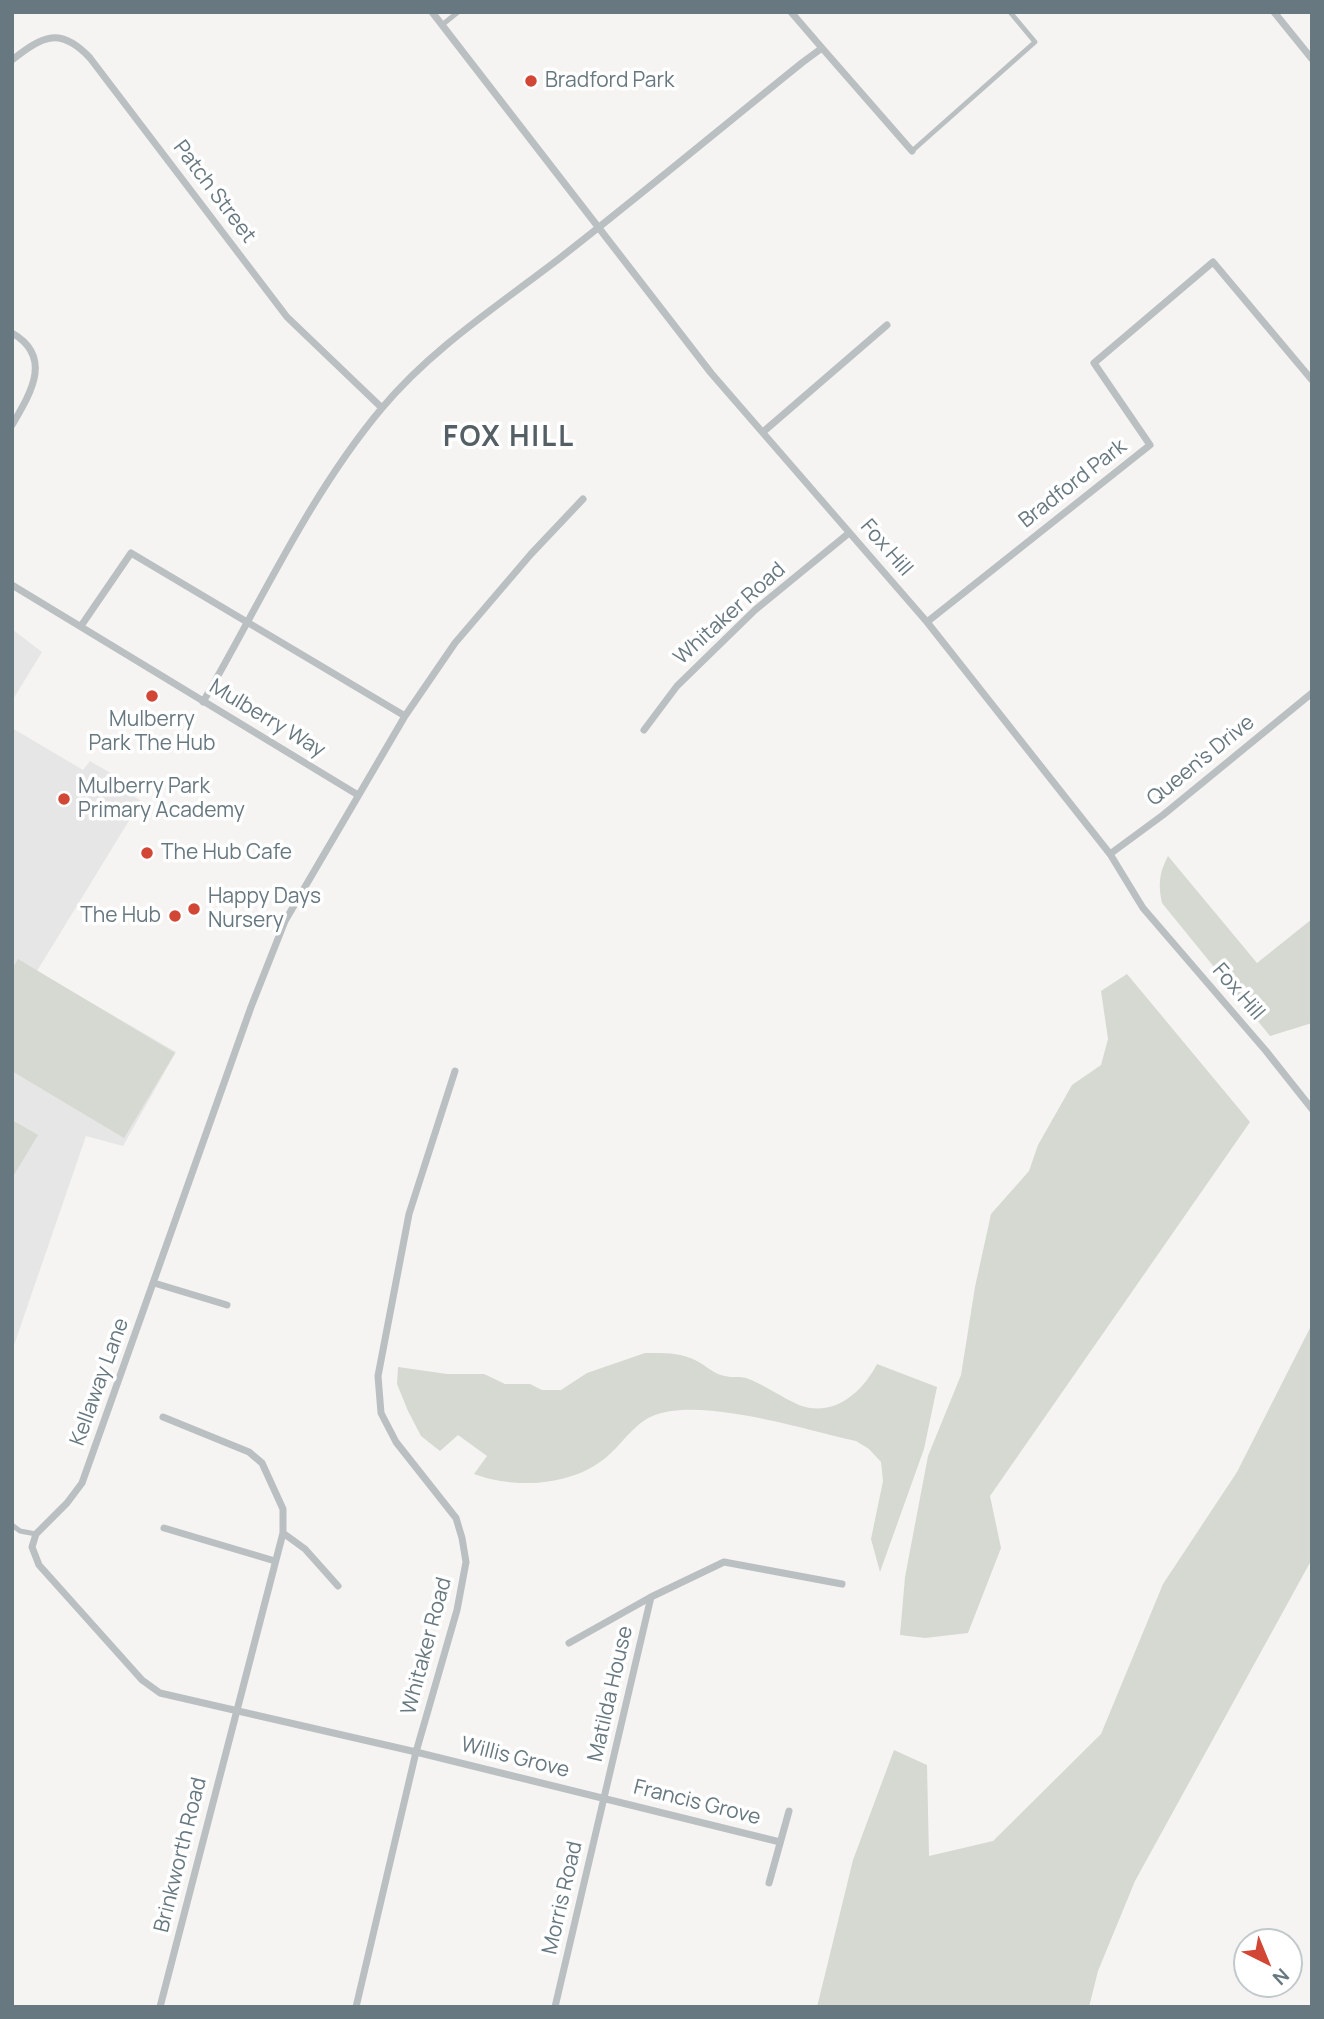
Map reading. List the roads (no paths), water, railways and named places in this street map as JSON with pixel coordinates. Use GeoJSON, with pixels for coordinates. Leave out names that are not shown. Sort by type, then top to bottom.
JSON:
{"type":"FeatureCollection","features":[{"type":"Feature","properties":{"kind":"street","name":"Fox Hill"},"geometry":{"type":"LineString","coordinates":[[432,12],[711,373],[927,622],[1110,854],[1143,908],[1266,1051],[1312,1109]]}},
{"type":"Feature","properties":{"kind":"street"},"geometry":{"type":"LineString","coordinates":[[790,12],[912,152]]}},
{"type":"Feature","properties":{"kind":"street"},"geometry":{"type":"LineString","coordinates":[[1274,12],[1312,60]]}},
{"type":"Feature","properties":{"kind":"street","name":"Patch Street"},"geometry":{"type":"LineString","coordinates":[[12,60],[37,41],[57,36],[76,43],[287,317],[382,408]]}},
{"type":"Feature","properties":{"kind":"street"},"geometry":{"type":"LineString","coordinates":[[203,702],[281,561],[338,468],[382,408],[422,365],[598,228],[822,47]]}},
{"type":"Feature","properties":{"kind":"street","name":"Bradford Park"},"geometry":{"type":"LineString","coordinates":[[927,622],[1150,445],[1094,363],[1213,262],[1312,380]]}},
{"type":"Feature","properties":{"kind":"street"},"geometry":{"type":"LineString","coordinates":[[763,432],[887,326]]}},
{"type":"Feature","properties":{"kind":"street"},"geometry":{"type":"LineString","coordinates":[[12,333],[23,339],[37,362],[33,389],[12,425]]}},
{"type":"Feature","properties":{"kind":"street"},"geometry":{"type":"LineString","coordinates":[[358,795],[405,716],[456,643],[531,554],[583,499]]}},
{"type":"Feature","properties":{"kind":"street","name":"Whitaker Road"},"geometry":{"type":"LineString","coordinates":[[644,730],[677,686],[755,610],[849,533]]}},
{"type":"Feature","properties":{"kind":"street"},"geometry":{"type":"LineString","coordinates":[[81,626],[131,553],[405,716]]}},
{"type":"Feature","properties":{"kind":"street","name":"Mulberry Way"},"geometry":{"type":"LineString","coordinates":[[12,585],[358,795]]}},
{"type":"Feature","properties":{"kind":"street","name":"Queen's Drive"},"geometry":{"type":"LineString","coordinates":[[1110,854],[1163,815],[1312,693]]}},
{"type":"Feature","properties":{"kind":"street","name":"Kellaway Lane"},"geometry":{"type":"LineString","coordinates":[[36,1534],[67,1503],[82,1483],[251,1007],[285,921],[358,795]]}},
{"type":"Feature","properties":{"kind":"street","name":"Whitaker Road"},"geometry":{"type":"LineString","coordinates":[[356,2007],[416,1752],[457,1610],[466,1562],[456,1518],[396,1442],[381,1413],[378,1376],[409,1214],[455,1071]]}},
{"type":"Feature","properties":{"kind":"street"},"geometry":{"type":"LineString","coordinates":[[154,1283],[227,1305]]}},
{"type":"Feature","properties":{"kind":"street"},"geometry":{"type":"LineString","coordinates":[[163,1417],[249,1452],[261,1463],[284,1508],[283,1533],[306,1549],[338,1586]]}},
{"type":"Feature","properties":{"kind":"street"},"geometry":{"type":"LineString","coordinates":[[164,1528],[275,1561]]}},
{"type":"Feature","properties":{"kind":"street","name":"Brinkworth Road"},"geometry":{"type":"LineString","coordinates":[[160,2007],[283,1533]]}},
{"type":"Feature","properties":{"kind":"street"},"geometry":{"type":"LineString","coordinates":[[36,1534],[32,1547],[39,1565],[142,1680],[160,1693],[416,1752]]}},
{"type":"Feature","properties":{"kind":"street","name":"Matilda House"},"geometry":{"type":"LineString","coordinates":[[569,1643],[651,1597],[724,1562],[842,1584]]}},
{"type":"Feature","properties":{"kind":"street","name":"Matilda House"},"geometry":{"type":"LineString","coordinates":[[605,1798],[651,1597]]}},
{"type":"Feature","properties":{"kind":"street","name":"Willis Grove"},"geometry":{"type":"LineString","coordinates":[[416,1752],[605,1798]]}},
{"type":"Feature","properties":{"kind":"street","name":"Francis Grove"},"geometry":{"type":"LineString","coordinates":[[605,1798],[780,1842]]}},
{"type":"Feature","properties":{"kind":"street","name":"Morris Road"},"geometry":{"type":"LineString","coordinates":[[555,2007],[605,1798]]}},
{"type":"Feature","properties":{"kind":"street","name":"Francis Grove"},"geometry":{"type":"LineString","coordinates":[[769,1883],[789,1811]]}},
{"type":"Feature","properties":{"kind":"lane"},"geometry":{"type":"LineString","coordinates":[[442,25],[458,12]]}},
{"type":"Feature","properties":{"kind":"lane"},"geometry":{"type":"LineString","coordinates":[[912,152],[1035,42],[1010,12]]}},
{"type":"Feature","properties":{"kind":"lane"},"geometry":{"type":"LineString","coordinates":[[12,1525],[20,1531],[36,1534]]}},
{"type":"Feature","properties":{"kind":"place","name":"Bradford Park"},"geometry":{"type":"Point","coordinates":[531,81]}},
{"type":"Feature","properties":{"kind":"place","name":"Mulberry Park The Hub"},"geometry":{"type":"Point","coordinates":[152,696]}},
{"type":"Feature","properties":{"kind":"place","name":"Mulberry Park Primary Academy"},"geometry":{"type":"Point","coordinates":[64,799]}},
{"type":"Feature","properties":{"kind":"place","name":"The Hub Cafe"},"geometry":{"type":"Point","coordinates":[147,853]}},
{"type":"Feature","properties":{"kind":"place","name":"Happy Days Nursery"},"geometry":{"type":"Point","coordinates":[194,909]}},
{"type":"Feature","properties":{"kind":"place","name":"The Hub"},"geometry":{"type":"Point","coordinates":[175,916]}},
{"type":"Feature","properties":{"kind":"district","name":"FOX HILL"},"geometry":{"type":"Point","coordinates":[509,438]}}]}
